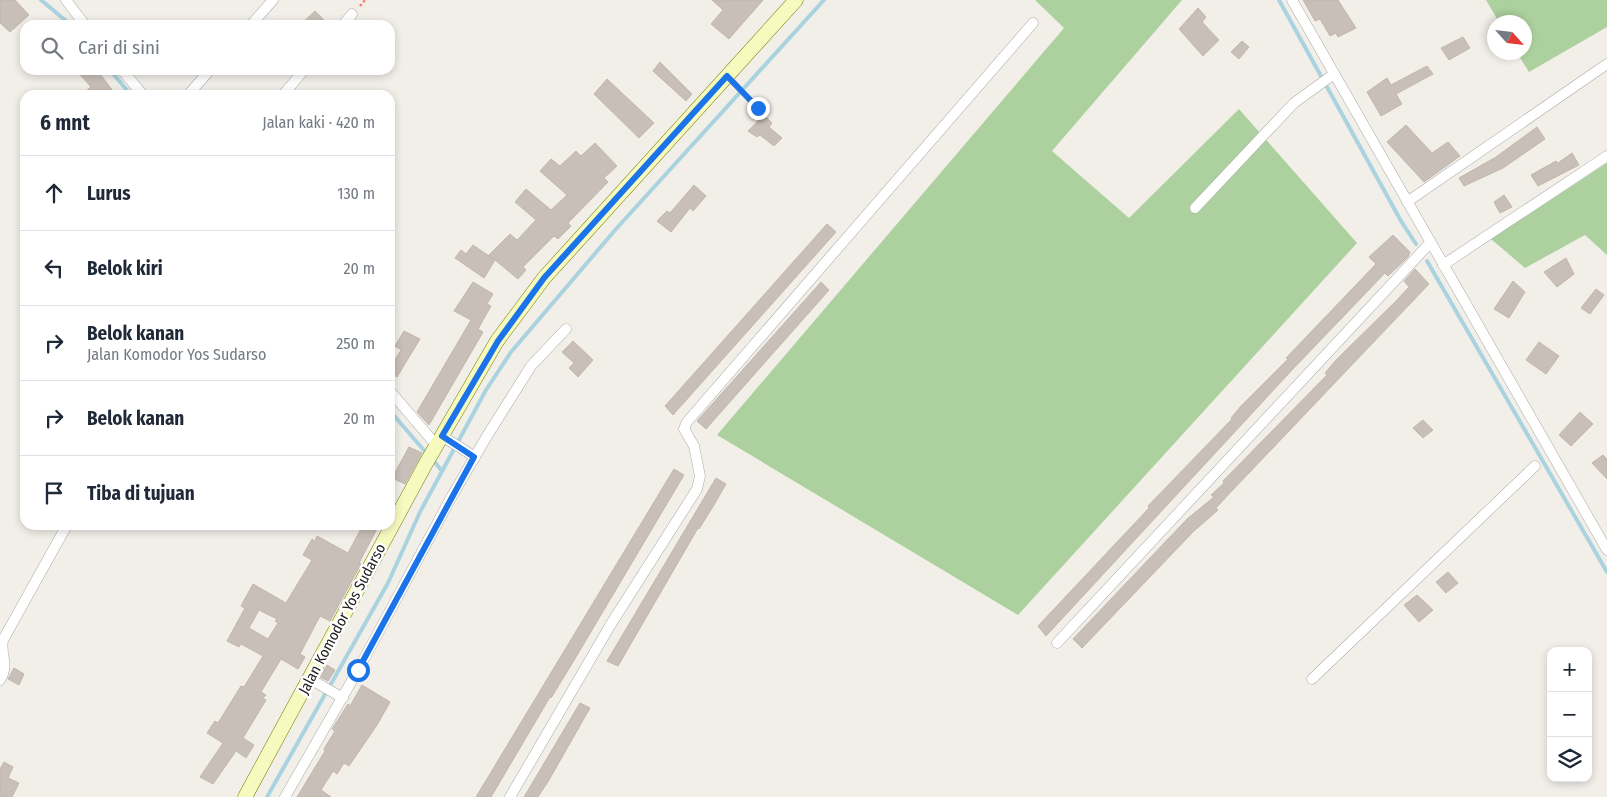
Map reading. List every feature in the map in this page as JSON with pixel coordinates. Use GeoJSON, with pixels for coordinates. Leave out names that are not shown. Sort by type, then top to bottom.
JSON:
{"type":"FeatureCollection","features":[{"type":"Feature","properties":{"kind":"street"},"geometry":{"type":"LineString","coordinates":[[66,0],[81,20]]}},
{"type":"Feature","properties":{"kind":"street"},"geometry":{"type":"LineString","coordinates":[[255,20],[273,0]]}},
{"type":"Feature","properties":{"kind":"street","name":"Jalan Komodor Yos Sudarso"},"geometry":{"type":"LineString","coordinates":[[395,525],[425,465],[440,443],[498,341],[544,278],[732,81],[796,0]]}},
{"type":"Feature","properties":{"kind":"street"},"geometry":{"type":"LineString","coordinates":[[1292,0],[1332,75],[1607,550]]}},
{"type":"Feature","properties":{"kind":"street"},"geometry":{"type":"LineString","coordinates":[[347,20],[352,14]]}},
{"type":"Feature","properties":{"kind":"street"},"geometry":{"type":"LineString","coordinates":[[510,797],[611,624],[697,489],[700,476],[694,446],[684,429],[687,422],[1033,23]]}},
{"type":"Feature","properties":{"kind":"street"},"geometry":{"type":"LineString","coordinates":[[1407,202],[1607,64]]}},
{"type":"Feature","properties":{"kind":"street"},"geometry":{"type":"LineString","coordinates":[[126,75],[138,90]]}},
{"type":"Feature","properties":{"kind":"street"},"geometry":{"type":"LineString","coordinates":[[192,90],[206,75]]}},
{"type":"Feature","properties":{"kind":"street"},"geometry":{"type":"LineString","coordinates":[[287,90],[300,75]]}},
{"type":"Feature","properties":{"kind":"street"},"geometry":{"type":"LineString","coordinates":[[1195,208],[1294,103],[1332,75]]}},
{"type":"Feature","properties":{"kind":"street"},"geometry":{"type":"LineString","coordinates":[[1443,265],[1607,156]]}},
{"type":"Feature","properties":{"kind":"street"},"geometry":{"type":"LineString","coordinates":[[1057,643],[1430,243]]}},
{"type":"Feature","properties":{"kind":"street"},"geometry":{"type":"LineString","coordinates":[[285,797],[471,455],[531,366],[566,329]]}},
{"type":"Feature","properties":{"kind":"street"},"geometry":{"type":"LineString","coordinates":[[395,395],[440,443],[471,455]]}},
{"type":"Feature","properties":{"kind":"street"},"geometry":{"type":"LineString","coordinates":[[1312,679],[1535,466]]}},
{"type":"Feature","properties":{"kind":"street"},"geometry":{"type":"LineString","coordinates":[[0,680],[6,666],[2,652],[3,640],[63,530]]}},
{"type":"Feature","properties":{"kind":"street","name":"Jalan Komodor Yos Sudarso"},"geometry":{"type":"LineString","coordinates":[[245,797],[316,683],[392,530]]}},
{"type":"Feature","properties":{"kind":"street"},"geometry":{"type":"LineString","coordinates":[[316,683],[340,697]]}},
{"type":"Feature","properties":{"kind":"lane"},"geometry":{"type":"LineString","coordinates":[[732,81],[758,108]]}},
{"type":"Feature","properties":{"kind":"green space"},"geometry":{"type":"Polygon","coordinates":[[[1035,0],[1182,0],[1052,151],[1129,218],[1239,109],[1357,243],[1018,615],[717,435],[1064,28],[1035,0]]]}},
{"type":"Feature","properties":{"kind":"green space"},"geometry":{"type":"Polygon","coordinates":[[[1486,0],[1607,0],[1607,27],[1529,72],[1521,60],[1532,60],[1532,15],[1495,15],[1486,0]]]}},
{"type":"Feature","properties":{"kind":"green space"},"geometry":{"type":"Polygon","coordinates":[[[1607,163],[1607,255],[1585,235],[1525,268],[1491,239],[1607,163]]]}},
{"type":"Feature","properties":{"kind":"building"},"geometry":{"type":"Polygon","coordinates":[[[0,0],[15,0],[29,15],[23,20],[20,20],[20,23],[10,32],[0,23],[0,0]]]}},
{"type":"Feature","properties":{"kind":"building"},"geometry":{"type":"Polygon","coordinates":[[[712,0],[763,0],[729,39],[711,24],[723,10],[712,0]]]}},
{"type":"Feature","properties":{"kind":"building"},"geometry":{"type":"Polygon","coordinates":[[[1303,0],[1338,0],[1356,28],[1338,37],[1336,33],[1330,36],[1320,19],[1315,21],[1303,0]]]}},
{"type":"Feature","properties":{"kind":"building"},"geometry":{"type":"Polygon","coordinates":[[[1198,8],[1206,17],[1202,22],[1219,40],[1203,56],[1179,29],[1198,8]]]}},
{"type":"Feature","properties":{"kind":"building"},"geometry":{"type":"Polygon","coordinates":[[[315,11],[324,20],[305,20],[315,11]]]}},
{"type":"Feature","properties":{"kind":"building"},"geometry":{"type":"Polygon","coordinates":[[[1463,37],[1470,48],[1449,60],[1441,48],[1463,37]]]}},
{"type":"Feature","properties":{"kind":"building"},"geometry":{"type":"Polygon","coordinates":[[[1242,41],[1249,47],[1239,59],[1231,52],[1242,41]]]}},
{"type":"Feature","properties":{"kind":"building"},"geometry":{"type":"Polygon","coordinates":[[[660,62],[692,94],[686,101],[653,71],[660,62]]]}},
{"type":"Feature","properties":{"kind":"building"},"geometry":{"type":"Polygon","coordinates":[[[1427,66],[1433,74],[1396,94],[1402,104],[1381,116],[1367,92],[1387,78],[1391,85],[1427,66]]]}},
{"type":"Feature","properties":{"kind":"building"},"geometry":{"type":"Polygon","coordinates":[[[80,75],[101,75],[112,90],[87,90],[91,87],[80,75]]]}},
{"type":"Feature","properties":{"kind":"building"},"geometry":{"type":"Polygon","coordinates":[[[607,79],[654,123],[639,138],[594,94],[607,79]]]}},
{"type":"Feature","properties":{"kind":"building"},"geometry":{"type":"Polygon","coordinates":[[[764,115],[772,123],[769,127],[782,138],[774,146],[760,135],[757,137],[748,131],[764,115]]]}},
{"type":"Feature","properties":{"kind":"building"},"geometry":{"type":"Polygon","coordinates":[[[1406,125],[1432,153],[1448,142],[1460,156],[1424,182],[1387,142],[1406,125]]]}},
{"type":"Feature","properties":{"kind":"building"},"geometry":{"type":"Polygon","coordinates":[[[1537,127],[1545,139],[1503,168],[1464,186],[1459,178],[1496,157],[1537,127]]]}},
{"type":"Feature","properties":{"kind":"building"},"geometry":{"type":"Polygon","coordinates":[[[595,143],[617,166],[604,178],[608,182],[568,223],[571,226],[558,239],[554,236],[523,267],[526,270],[518,279],[489,255],[510,234],[517,240],[536,220],[515,202],[526,189],[551,210],[567,195],[540,171],[551,159],[560,166],[576,151],[581,156],[595,143]]]}},
{"type":"Feature","properties":{"kind":"building"},"geometry":{"type":"Polygon","coordinates":[[[1572,153],[1579,165],[1538,186],[1531,175],[1556,161],[1558,163],[1572,153]]]}},
{"type":"Feature","properties":{"kind":"building"},"geometry":{"type":"Polygon","coordinates":[[[694,185],[706,196],[693,211],[690,208],[671,232],[657,221],[667,211],[670,213],[694,185]]]}},
{"type":"Feature","properties":{"kind":"building"},"geometry":{"type":"Polygon","coordinates":[[[1504,195],[1512,207],[1500,213],[1494,202],[1504,195]]]}},
{"type":"Feature","properties":{"kind":"building"},"geometry":{"type":"Polygon","coordinates":[[[827,224],[836,232],[673,415],[665,406],[827,224]]]}},
{"type":"Feature","properties":{"kind":"building"},"geometry":{"type":"Polygon","coordinates":[[[1393,235],[1410,252],[1408,257],[1388,276],[1385,273],[1292,370],[1046,636],[1038,626],[1149,508],[1148,506],[1232,419],[1241,406],[1288,359],[1286,358],[1376,264],[1369,257],[1393,235]]]}},
{"type":"Feature","properties":{"kind":"building"},"geometry":{"type":"Polygon","coordinates":[[[473,245],[495,260],[484,278],[455,258],[461,250],[466,254],[473,245]]]}},
{"type":"Feature","properties":{"kind":"building"},"geometry":{"type":"Polygon","coordinates":[[[1566,258],[1574,274],[1557,287],[1544,272],[1566,258]]]}},
{"type":"Feature","properties":{"kind":"building"},"geometry":{"type":"Polygon","coordinates":[[[1415,269],[1429,284],[1228,495],[1216,508],[1218,510],[1193,532],[1082,648],[1073,639],[1187,519],[1214,497],[1211,495],[1224,483],[1223,481],[1327,375],[1325,373],[1336,360],[1397,300],[1409,287],[1404,281],[1415,269]]]}},
{"type":"Feature","properties":{"kind":"building"},"geometry":{"type":"Polygon","coordinates":[[[1513,281],[1525,292],[1509,318],[1494,309],[1513,281]]]}},
{"type":"Feature","properties":{"kind":"building"},"geometry":{"type":"Polygon","coordinates":[[[473,282],[493,294],[487,304],[491,306],[478,329],[483,332],[429,425],[417,412],[471,320],[454,311],[473,282]]]}},
{"type":"Feature","properties":{"kind":"building"},"geometry":{"type":"Polygon","coordinates":[[[821,282],[829,290],[706,429],[697,421],[821,282]]]}},
{"type":"Feature","properties":{"kind":"building"},"geometry":{"type":"Polygon","coordinates":[[[1596,289],[1604,295],[1590,314],[1581,308],[1596,289]]]}},
{"type":"Feature","properties":{"kind":"building"},"geometry":{"type":"Polygon","coordinates":[[[404,331],[420,339],[397,377],[395,376],[395,360],[401,350],[395,346],[404,331]]]}},
{"type":"Feature","properties":{"kind":"building"},"geometry":{"type":"Polygon","coordinates":[[[573,341],[593,360],[578,377],[569,368],[574,363],[562,352],[573,341]]]}},
{"type":"Feature","properties":{"kind":"building"},"geometry":{"type":"Polygon","coordinates":[[[1539,342],[1559,356],[1546,374],[1526,360],[1539,342]]]}},
{"type":"Feature","properties":{"kind":"building"},"geometry":{"type":"Polygon","coordinates":[[[1580,412],[1593,424],[1571,446],[1559,435],[1580,412]]]}},
{"type":"Feature","properties":{"kind":"building"},"geometry":{"type":"Polygon","coordinates":[[[1423,420],[1433,430],[1423,438],[1413,428],[1423,420]]]}},
{"type":"Feature","properties":{"kind":"building"},"geometry":{"type":"Polygon","coordinates":[[[409,447],[422,453],[405,484],[395,479],[395,473],[409,447]]]}},
{"type":"Feature","properties":{"kind":"building"},"geometry":{"type":"Polygon","coordinates":[[[1603,455],[1607,459],[1607,479],[1592,463],[1603,455]]]}},
{"type":"Feature","properties":{"kind":"building"},"geometry":{"type":"Polygon","coordinates":[[[674,469],[684,475],[576,657],[491,797],[476,797],[674,469]]]}},
{"type":"Feature","properties":{"kind":"building"},"geometry":{"type":"Polygon","coordinates":[[[716,478],[726,484],[714,505],[698,528],[618,666],[607,661],[716,478]]]}},
{"type":"Feature","properties":{"kind":"building"},"geometry":{"type":"Polygon","coordinates":[[[360,530],[376,530],[359,563],[361,564],[330,621],[320,616],[300,654],[305,657],[298,669],[281,659],[261,692],[266,695],[263,698],[266,700],[243,738],[254,745],[246,758],[236,751],[213,784],[200,777],[223,743],[207,733],[215,721],[218,723],[241,686],[244,687],[263,656],[241,644],[239,647],[227,641],[245,608],[241,606],[253,584],[286,603],[312,560],[303,555],[312,539],[315,541],[317,536],[348,553],[360,530]],[[259,610],[249,628],[268,639],[278,623],[275,621],[277,619],[259,610]]]}},
{"type":"Feature","properties":{"kind":"building"},"geometry":{"type":"Polygon","coordinates":[[[1448,572],[1458,583],[1446,593],[1436,582],[1448,572]]]}},
{"type":"Feature","properties":{"kind":"building"},"geometry":{"type":"Polygon","coordinates":[[[1417,595],[1433,610],[1419,622],[1404,605],[1417,595]]]}},
{"type":"Feature","properties":{"kind":"building"},"geometry":{"type":"Polygon","coordinates":[[[327,665],[335,670],[328,681],[320,677],[327,665]]]}},
{"type":"Feature","properties":{"kind":"building"},"geometry":{"type":"Polygon","coordinates":[[[14,668],[24,674],[19,685],[8,679],[14,668]]]}},
{"type":"Feature","properties":{"kind":"building"},"geometry":{"type":"Polygon","coordinates":[[[362,685],[390,702],[377,725],[349,766],[344,763],[337,774],[333,771],[321,790],[331,797],[297,797],[325,751],[324,749],[335,731],[332,729],[348,704],[350,706],[362,685]]]}},
{"type":"Feature","properties":{"kind":"building"},"geometry":{"type":"Polygon","coordinates":[[[580,703],[590,708],[549,780],[538,797],[524,797],[580,703]]]}},
{"type":"Feature","properties":{"kind":"building"},"geometry":{"type":"Polygon","coordinates":[[[4,762],[13,767],[8,778],[19,783],[12,797],[0,797],[0,769],[4,762]]]}},
{"type":"Feature","properties":{"kind":"waterway"},"geometry":{"type":"LineString","coordinates":[[41,0],[65,20]]}},
{"type":"Feature","properties":{"kind":"waterway"},"geometry":{"type":"LineString","coordinates":[[267,797],[388,583],[420,512],[486,390],[511,352],[616,229],[824,0]]}},
{"type":"Feature","properties":{"kind":"waterway"},"geometry":{"type":"LineString","coordinates":[[1279,0],[1401,221],[1416,244]]}},
{"type":"Feature","properties":{"kind":"waterway"},"geometry":{"type":"LineString","coordinates":[[114,75],[127,90]]}},
{"type":"Feature","properties":{"kind":"waterway"},"geometry":{"type":"LineString","coordinates":[[1427,261],[1607,572]]}},
{"type":"Feature","properties":{"kind":"waterway"},"geometry":{"type":"LineString","coordinates":[[395,417],[428,455]]}},
{"type":"Feature","properties":{"kind":"waterway"},"geometry":{"type":"LineString","coordinates":[[433,460],[442,471]]}},
{"type":"Feature","properties":{"kind":"route"},"geometry":{"type":"LineString","coordinates":[[358,670],[474,457],[442,436],[498,341],[544,278],[727,76],[758,108]]}}]}
